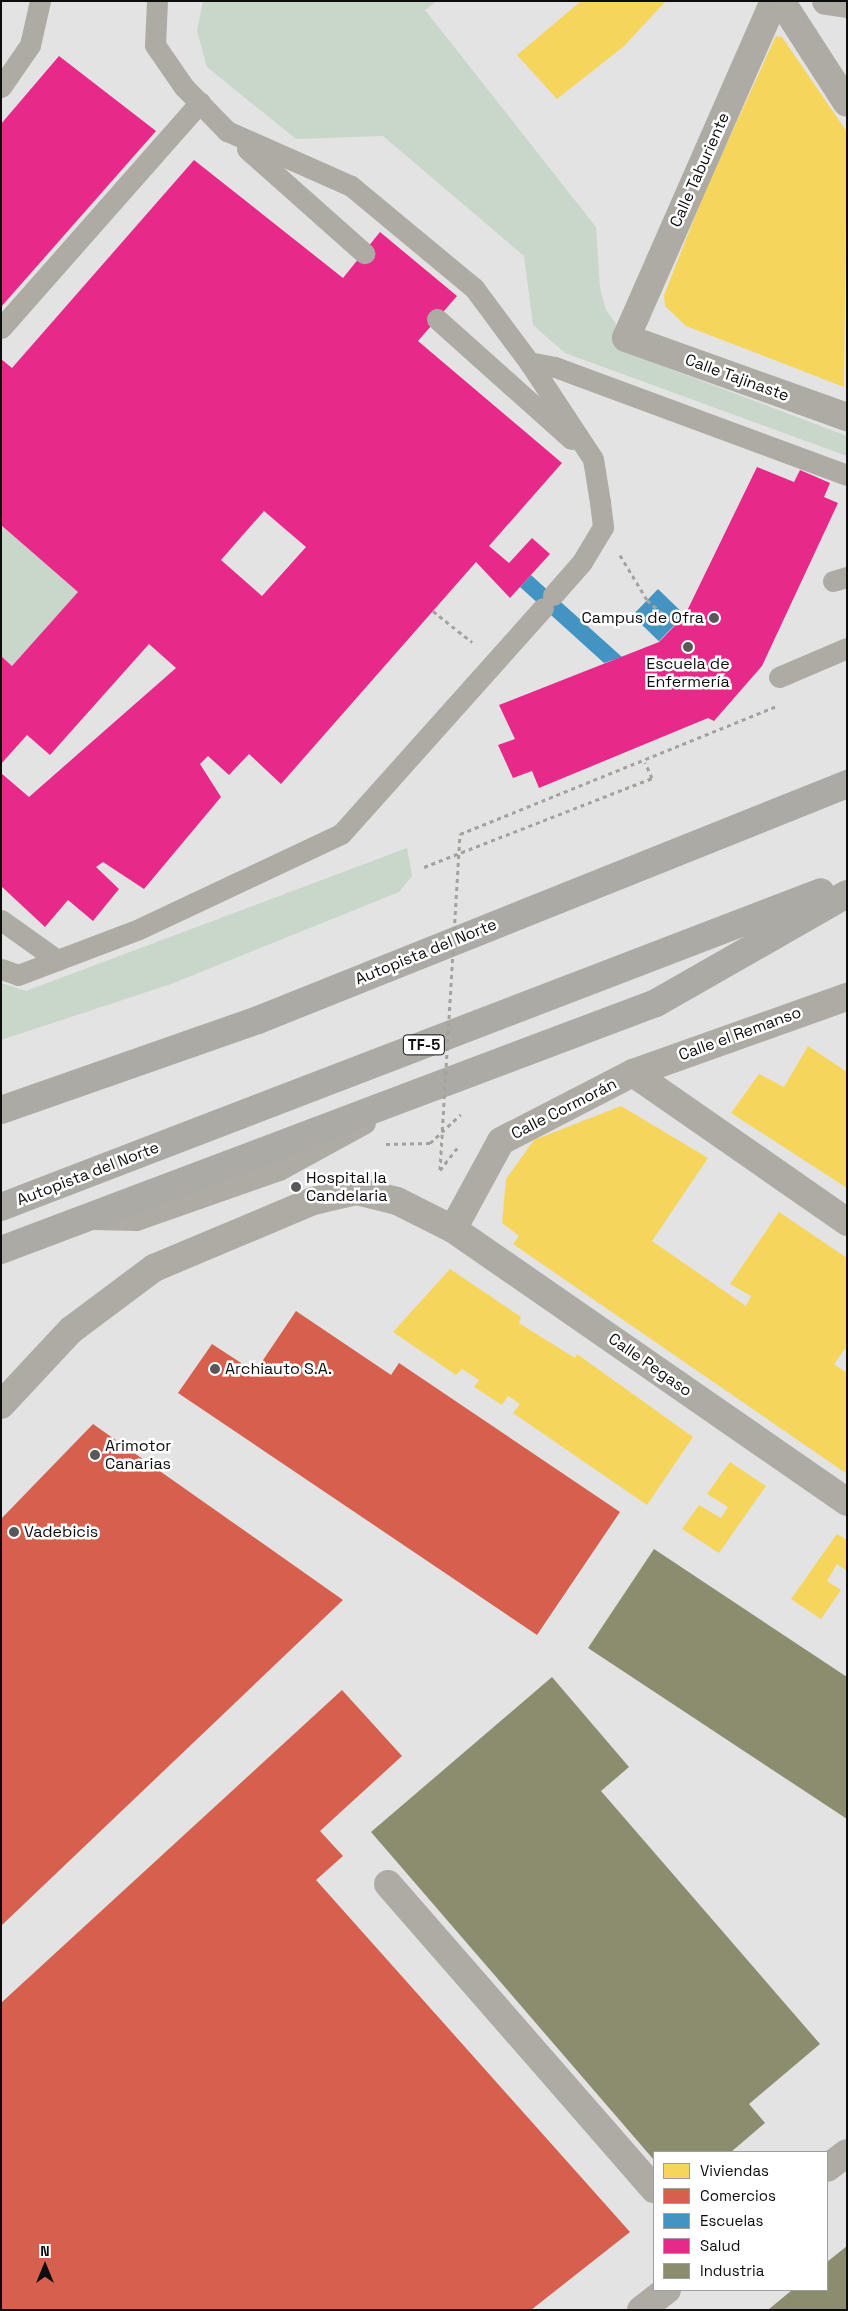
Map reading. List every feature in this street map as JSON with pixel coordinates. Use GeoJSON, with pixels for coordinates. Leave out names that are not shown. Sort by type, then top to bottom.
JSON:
{"type":"FeatureCollection","features":[{"type":"Feature","properties":{"kind":"highway","name":"Autopista del Norte"},"geometry":{"type":"LineString","coordinates":[[1,1110],[258,1020],[847,784]]}},
{"type":"Feature","properties":{"kind":"highway","name":"Autopista del Norte"},"geometry":{"type":"LineString","coordinates":[[1,1207],[847,882]]}},
{"type":"Feature","properties":{"kind":"highway"},"geometry":{"type":"LineString","coordinates":[[1,1250],[93,1219],[405,1102],[656,1003],[847,894]]}},
{"type":"Feature","properties":{"kind":"street","name":"Calle Taburiente"},"geometry":{"type":"LineString","coordinates":[[626,338],[774,1]]}},
{"type":"Feature","properties":{"kind":"street"},"geometry":{"type":"LineString","coordinates":[[781,1],[847,103]]}},
{"type":"Feature","properties":{"kind":"street"},"geometry":{"type":"LineString","coordinates":[[826,1],[847,4]]}},
{"type":"Feature","properties":{"kind":"street","name":"Calle Tajinaste"},"geometry":{"type":"LineString","coordinates":[[626,338],[847,417]]}},
{"type":"Feature","properties":{"kind":"street","name":"Calle el Remanso"},"geometry":{"type":"LineString","coordinates":[[633,1073],[847,997]]}},
{"type":"Feature","properties":{"kind":"street","name":"Calle Cormorán"},"geometry":{"type":"LineString","coordinates":[[452,1229],[501,1141],[633,1073],[847,1222]]}},
{"type":"Feature","properties":{"kind":"street"},"geometry":{"type":"LineString","coordinates":[[1,1405],[71,1330],[154,1268],[313,1201],[356,1191],[397,1201],[452,1229]]}},
{"type":"Feature","properties":{"kind":"street","name":"Calle Pegaso"},"geometry":{"type":"LineString","coordinates":[[452,1229],[847,1502]]}},
{"type":"Feature","properties":{"kind":"street"},"geometry":{"type":"LineString","coordinates":[[388,1884],[653,2188]]}},
{"type":"Feature","properties":{"kind":"street"},"geometry":{"type":"LineString","coordinates":[[828,2167],[847,2153]]}},
{"type":"Feature","properties":{"kind":"street"},"geometry":{"type":"LineString","coordinates":[[641,2310],[666,2291]]}},
{"type":"Feature","properties":{"kind":"lane"},"geometry":{"type":"LineString","coordinates":[[1,87],[30,46],[40,1]]}},
{"type":"Feature","properties":{"kind":"lane"},"geometry":{"type":"LineString","coordinates":[[157,1],[155,46],[200,102],[227,131],[364,253]]}},
{"type":"Feature","properties":{"kind":"lane"},"geometry":{"type":"LineString","coordinates":[[1,328],[200,102]]}},
{"type":"Feature","properties":{"kind":"lane"},"geometry":{"type":"LineString","coordinates":[[1,969],[18,975],[139,929],[341,834],[497,661],[582,562],[602,527],[593,459],[529,362],[474,288],[351,186],[227,131]]}},
{"type":"Feature","properties":{"kind":"lane"},"geometry":{"type":"LineString","coordinates":[[437,319],[593,459]]}},
{"type":"Feature","properties":{"kind":"lane"},"geometry":{"type":"LineString","coordinates":[[529,362],[555,367],[847,475]]}},
{"type":"Feature","properties":{"kind":"lane"},"geometry":{"type":"LineString","coordinates":[[779,677],[847,648]]}},
{"type":"Feature","properties":{"kind":"lane"},"geometry":{"type":"LineString","coordinates":[[1,920],[57,960]]}},
{"type":"Feature","properties":{"kind":"path"},"geometry":{"type":"LineString","coordinates":[[602,527],[647,600],[675,624]]}},
{"type":"Feature","properties":{"kind":"path"},"geometry":{"type":"LineString","coordinates":[[433,611],[497,661]]}},
{"type":"Feature","properties":{"kind":"path"},"geometry":{"type":"LineString","coordinates":[[440,1170],[460,834],[645,762],[783,704]]}},
{"type":"Feature","properties":{"kind":"path"},"geometry":{"type":"LineString","coordinates":[[424,867],[652,778],[645,762]]}},
{"type":"Feature","properties":{"kind":"green space"},"geometry":{"type":"Polygon","coordinates":[[[203,1],[437,1],[425,10],[596,227],[600,288],[606,310],[626,338],[665,367],[847,436],[847,456],[565,353],[533,325],[524,256],[383,136],[296,139],[207,67],[197,31],[203,1]]]}},
{"type":"Feature","properties":{"kind":"green space"},"geometry":{"type":"Polygon","coordinates":[[[1,525],[78,592],[12,666],[1,656],[1,525]]]}},
{"type":"Feature","properties":{"kind":"green space"},"geometry":{"type":"Polygon","coordinates":[[[407,848],[412,876],[399,892],[171,984],[1,1040],[1,983],[26,991],[407,848]]]}},
{"type":"Feature","properties":{"kind":"building: Viviendas"},"geometry":{"type":"Polygon","coordinates":[[[581,1],[666,1],[623,47],[557,99],[517,55],[581,1]]]}},
{"type":"Feature","properties":{"kind":"building: Viviendas"},"geometry":{"type":"Polygon","coordinates":[[[776,36],[782,37],[847,132],[844,387],[686,326],[665,306],[664,295],[706,189],[776,36]]]}},
{"type":"Feature","properties":{"kind":"building: Viviendas"},"geometry":{"type":"Polygon","coordinates":[[[808,1046],[847,1072],[847,1188],[731,1113],[759,1074],[784,1087],[808,1046]]]}},
{"type":"Feature","properties":{"kind":"building: Viviendas"},"geometry":{"type":"Polygon","coordinates":[[[621,1106],[708,1158],[652,1241],[746,1306],[751,1296],[730,1284],[779,1212],[847,1258],[847,1346],[834,1364],[847,1373],[847,1474],[513,1244],[519,1236],[502,1223],[506,1179],[534,1140],[621,1106]]]}},
{"type":"Feature","properties":{"kind":"building: Viviendas"},"geometry":{"type":"Polygon","coordinates":[[[450,1269],[521,1317],[519,1323],[575,1358],[577,1354],[693,1437],[647,1505],[513,1413],[520,1404],[508,1396],[502,1405],[474,1387],[479,1380],[462,1369],[456,1375],[393,1332],[450,1269]]]}},
{"type":"Feature","properties":{"kind":"building: Viviendas"},"geometry":{"type":"Polygon","coordinates":[[[730,1462],[766,1486],[719,1553],[682,1529],[699,1505],[721,1518],[728,1507],[707,1494],[730,1462]]]}},
{"type":"Feature","properties":{"kind":"building: Viviendas"},"geometry":{"type":"Polygon","coordinates":[[[837,1534],[847,1540],[847,1571],[837,1564],[827,1581],[841,1590],[821,1619],[791,1599],[837,1534]]]}},
{"type":"Feature","properties":{"kind":"building: Comercios"},"geometry":{"type":"Polygon","coordinates":[[[296,1311],[391,1375],[399,1363],[620,1512],[537,1635],[178,1393],[212,1344],[255,1372],[296,1311]]]}},
{"type":"Feature","properties":{"kind":"building: Comercios"},"geometry":{"type":"Polygon","coordinates":[[[93,1424],[343,1600],[1,1926],[1,1519],[93,1424]]]}},
{"type":"Feature","properties":{"kind":"building: Comercios"},"geometry":{"type":"Polygon","coordinates":[[[342,1690],[402,1756],[320,1831],[343,1856],[316,1880],[630,2232],[531,2310],[1,2310],[1,2003],[342,1690]]]}},
{"type":"Feature","properties":{"kind":"building: Escuelas"},"geometry":{"type":"Polygon","coordinates":[[[531,575],[622,657],[604,663],[520,587],[531,575]]]}},
{"type":"Feature","properties":{"kind":"building: Escuelas"},"geometry":{"type":"Polygon","coordinates":[[[658,589],[685,615],[659,641],[632,616],[658,589]]]}},
{"type":"Feature","properties":{"kind":"building: Salud"},"geometry":{"type":"Polygon","coordinates":[[[59,56],[156,131],[1,307],[1,124],[59,56]]]}},
{"type":"Feature","properties":{"kind":"building: Salud"},"geometry":{"type":"Polygon","coordinates":[[[194,160],[343,278],[380,232],[457,296],[418,341],[562,463],[489,546],[509,563],[532,538],[550,554],[510,598],[476,562],[281,784],[249,754],[229,775],[208,756],[200,764],[221,797],[144,889],[103,862],[96,867],[119,889],[93,921],[68,900],[45,927],[1,886],[1,773],[29,797],[176,668],[149,644],[50,755],[27,735],[1,764],[1,656],[12,666],[78,592],[1,525],[1,359],[12,368],[194,160]],[[264,511],[221,560],[262,596],[306,547],[264,511]]]}},
{"type":"Feature","properties":{"kind":"building: Salud"},"geometry":{"type":"Polygon","coordinates":[[[757,467],[794,482],[800,470],[830,483],[824,497],[838,503],[762,666],[714,721],[708,718],[539,788],[532,771],[513,778],[498,745],[515,739],[499,705],[659,642],[685,615],[757,467]]]}},
{"type":"Feature","properties":{"kind":"building: Industria"},"geometry":{"type":"Polygon","coordinates":[[[654,1549],[847,1677],[847,1819],[588,1648],[654,1549]]]}},
{"type":"Feature","properties":{"kind":"building: Industria"},"geometry":{"type":"Polygon","coordinates":[[[552,1677],[629,1767],[601,1791],[820,2044],[749,2104],[765,2123],[732,2151],[653,2151],[653,2159],[371,1832],[552,1677]]]}},
{"type":"Feature","properties":{"kind":"building: Industria"},"geometry":{"type":"Polygon","coordinates":[[[847,2246],[847,2310],[768,2310],[791,2291],[828,2291],[828,2261],[847,2246]]]}},
{"type":"Feature","properties":{"kind":"place","name":"Campus de Ofra"},"geometry":{"type":"Point","coordinates":[714,618]}},
{"type":"Feature","properties":{"kind":"place","name":"Escuela de Enfermería"},"geometry":{"type":"Point","coordinates":[688,647]}},
{"type":"Feature","properties":{"kind":"place","name":"Hospital la Candelaria"},"geometry":{"type":"Point","coordinates":[296,1187]}},
{"type":"Feature","properties":{"kind":"place","name":"Archiauto S.A."},"geometry":{"type":"Point","coordinates":[215,1369]}},
{"type":"Feature","properties":{"kind":"place","name":"Arimotor Canarias"},"geometry":{"type":"Point","coordinates":[95,1455]}},
{"type":"Feature","properties":{"kind":"place","name":"Vadebicis"},"geometry":{"type":"Point","coordinates":[14,1532]}}]}
